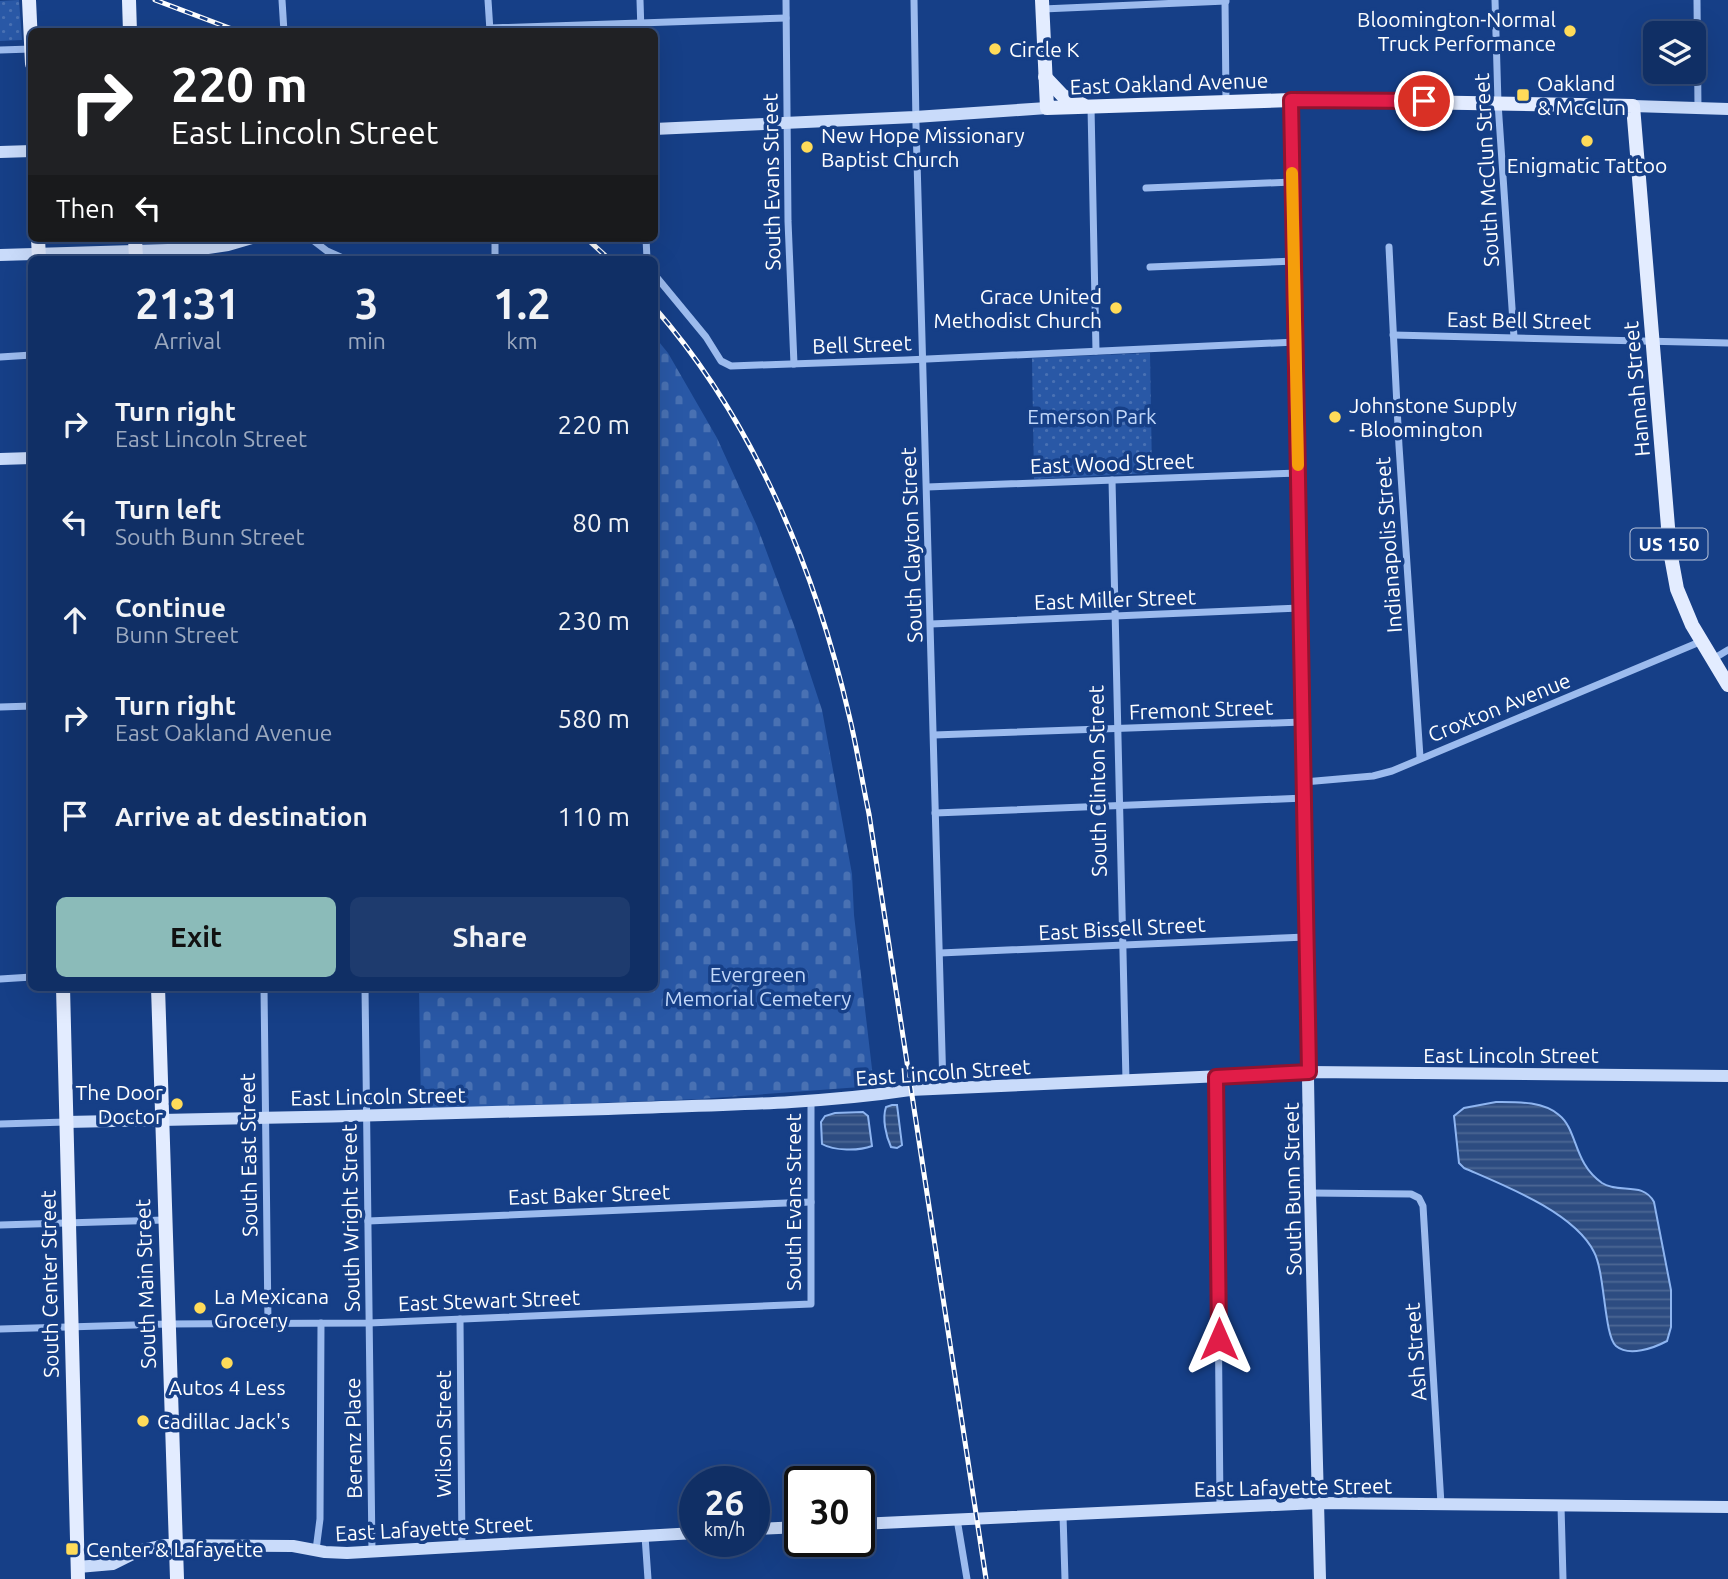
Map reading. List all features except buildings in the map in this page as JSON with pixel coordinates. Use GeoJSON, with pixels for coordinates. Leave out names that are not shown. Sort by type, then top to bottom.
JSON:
{"type":"FeatureCollection","features":[{"type":"Feature","properties":{"kind":"main road"},"geometry":{"type":"LineString","coordinates":[[29,0],[30,28]]}},
{"type":"Feature","properties":{"kind":"main road"},"geometry":{"type":"LineString","coordinates":[[129,0],[130,28]]}},
{"type":"Feature","properties":{"kind":"main road"},"geometry":{"type":"LineString","coordinates":[[1042,4],[1047,108]]}},
{"type":"Feature","properties":{"kind":"main road"},"geometry":{"type":"LineString","coordinates":[[1045,77],[1063,96],[1089,107]]}},
{"type":"Feature","properties":{"kind":"main road","name":"East Oakland Avenue"},"geometry":{"type":"LineString","coordinates":[[1047,108],[1291,100],[1633,106]]}},
{"type":"Feature","properties":{"kind":"main road","name":"Hannah Street"},"geometry":{"type":"LineString","coordinates":[[1633,106],[1670,551],[1677,589],[1713,659]]}},
{"type":"Feature","properties":{"kind":"main road","name":"US 150"},"geometry":{"type":"LineString","coordinates":[[1713,659],[1728,685]]}},
{"type":"Feature","properties":{"kind":"main road","name":"South Center Street"},"geometry":{"type":"LineString","coordinates":[[63,991],[78,1573]]}},
{"type":"Feature","properties":{"kind":"main road","name":"South Main Street"},"geometry":{"type":"LineString","coordinates":[[158,991],[177,1579]]}},
{"type":"Feature","properties":{"kind":"street"},"geometry":{"type":"LineString","coordinates":[[282,0],[284,28]]}},
{"type":"Feature","properties":{"kind":"street"},"geometry":{"type":"LineString","coordinates":[[488,0],[490,28]]}},
{"type":"Feature","properties":{"kind":"street"},"geometry":{"type":"LineString","coordinates":[[640,0],[641,27]]}},
{"type":"Feature","properties":{"kind":"street","name":"South Evans Street"},"geometry":{"type":"LineString","coordinates":[[786,0],[788,221],[794,364]]}},
{"type":"Feature","properties":{"kind":"street","name":"South Clayton Street"},"geometry":{"type":"LineString","coordinates":[[914,0],[915,117],[943,1088]]}},
{"type":"Feature","properties":{"kind":"street","name":"South McClun Street"},"geometry":{"type":"LineString","coordinates":[[1495,0],[1498,103],[1514,337]]}},
{"type":"Feature","properties":{"kind":"street"},"geometry":{"type":"LineString","coordinates":[[1697,0],[1699,108]]}},
{"type":"Feature","properties":{"kind":"street"},"geometry":{"type":"LineString","coordinates":[[1042,4],[1226,1],[1226,101]]}},
{"type":"Feature","properties":{"kind":"street"},"geometry":{"type":"LineString","coordinates":[[566,28],[641,27],[786,18]]}},
{"type":"Feature","properties":{"kind":"street"},"geometry":{"type":"LineString","coordinates":[[0,50],[28,49]]}},
{"type":"Feature","properties":{"kind":"street","name":"South Bunn Street"},"geometry":{"type":"LineString","coordinates":[[1291,100],[1310,1193],[1320,1579]]}},
{"type":"Feature","properties":{"kind":"street","name":"East Oakland Avenue"},"geometry":{"type":"LineString","coordinates":[[1633,106],[1728,109]]}},
{"type":"Feature","properties":{"kind":"street"},"geometry":{"type":"LineString","coordinates":[[1089,107],[1096,351]]}},
{"type":"Feature","properties":{"kind":"street","name":"East Oakland Avenue"},"geometry":{"type":"LineString","coordinates":[[658,129],[1047,108]]}},
{"type":"Feature","properties":{"kind":"street"},"geometry":{"type":"LineString","coordinates":[[0,152],[28,151]]}},
{"type":"Feature","properties":{"kind":"street"},"geometry":{"type":"LineString","coordinates":[[1146,188],[1292,182]]}},
{"type":"Feature","properties":{"kind":"street"},"geometry":{"type":"LineString","coordinates":[[0,254],[39,256],[217,247],[236,242]]}},
{"type":"Feature","properties":{"kind":"street"},"geometry":{"type":"LineString","coordinates":[[315,242],[338,256]]}},
{"type":"Feature","properties":{"kind":"street","name":"Indianapolis Street"},"geometry":{"type":"LineString","coordinates":[[1389,247],[1420,757]]}},
{"type":"Feature","properties":{"kind":"street"},"geometry":{"type":"LineString","coordinates":[[1150,267],[1295,261]]}},
{"type":"Feature","properties":{"kind":"street","name":"Bell Street"},"geometry":{"type":"LineString","coordinates":[[658,279],[706,337],[724,364],[731,366],[1296,342]]}},
{"type":"Feature","properties":{"kind":"street","name":"East Bell Street"},"geometry":{"type":"LineString","coordinates":[[1393,335],[1728,343]]}},
{"type":"Feature","properties":{"kind":"street"},"geometry":{"type":"LineString","coordinates":[[0,357],[28,355]]}},
{"type":"Feature","properties":{"kind":"street"},"geometry":{"type":"LineString","coordinates":[[0,459],[28,458]]}},
{"type":"Feature","properties":{"kind":"street","name":"East Wood Street"},"geometry":{"type":"LineString","coordinates":[[927,487],[1298,473]]}},
{"type":"Feature","properties":{"kind":"street","name":"South Clinton Street"},"geometry":{"type":"LineString","coordinates":[[1112,480],[1126,1080]]}},
{"type":"Feature","properties":{"kind":"street","name":"East Miller Street"},"geometry":{"type":"LineString","coordinates":[[931,624],[1301,608]]}},
{"type":"Feature","properties":{"kind":"street","name":"Croxton Avenue"},"geometry":{"type":"LineString","coordinates":[[1304,782],[1373,776],[1400,768],[1420,757],[1702,641]]}},
{"type":"Feature","properties":{"kind":"street"},"geometry":{"type":"LineString","coordinates":[[1713,659],[1728,650]]}},
{"type":"Feature","properties":{"kind":"street"},"geometry":{"type":"LineString","coordinates":[[0,707],[28,706]]}},
{"type":"Feature","properties":{"kind":"street","name":"Fremont Street"},"geometry":{"type":"LineString","coordinates":[[934,735],[1302,722]]}},
{"type":"Feature","properties":{"kind":"street"},"geometry":{"type":"LineString","coordinates":[[935,813],[1305,798]]}},
{"type":"Feature","properties":{"kind":"street","name":"East Bissell Street"},"geometry":{"type":"LineString","coordinates":[[940,953],[1306,937]]}},
{"type":"Feature","properties":{"kind":"street"},"geometry":{"type":"LineString","coordinates":[[0,979],[28,977]]}},
{"type":"Feature","properties":{"kind":"street","name":"South East Street"},"geometry":{"type":"LineString","coordinates":[[264,991],[268,1324]]}},
{"type":"Feature","properties":{"kind":"street","name":"South Wright Street"},"geometry":{"type":"LineString","coordinates":[[365,991],[369,1323]]}},
{"type":"Feature","properties":{"kind":"street","name":"East Lincoln Street"},"geometry":{"type":"LineString","coordinates":[[66,1122],[366,1116],[811,1100],[943,1088],[1309,1072],[1728,1076]]}},
{"type":"Feature","properties":{"kind":"street"},"geometry":{"type":"LineString","coordinates":[[1216,1077],[1220,1507]]}},
{"type":"Feature","properties":{"kind":"street","name":"South Evans Street"},"geometry":{"type":"LineString","coordinates":[[811,1100],[811,1304]]}},
{"type":"Feature","properties":{"kind":"street"},"geometry":{"type":"LineString","coordinates":[[0,1124],[66,1122]]}},
{"type":"Feature","properties":{"kind":"street","name":"Ash Street"},"geometry":{"type":"LineString","coordinates":[[1310,1193],[1411,1194],[1419,1198],[1423,1206],[1441,1504]]}},
{"type":"Feature","properties":{"kind":"street","name":"East Baker Street"},"geometry":{"type":"LineString","coordinates":[[368,1221],[811,1202]]}},
{"type":"Feature","properties":{"kind":"street"},"geometry":{"type":"LineString","coordinates":[[0,1225],[164,1220]]}},
{"type":"Feature","properties":{"kind":"street","name":"East Stewart Street"},"geometry":{"type":"LineString","coordinates":[[0,1329],[167,1324],[369,1323],[811,1304]]}},
{"type":"Feature","properties":{"kind":"street","name":"Wilson Street"},"geometry":{"type":"LineString","coordinates":[[460,1319],[462,1548]]}},
{"type":"Feature","properties":{"kind":"street"},"geometry":{"type":"LineString","coordinates":[[316,1550],[320,1519],[321,1323]]}},
{"type":"Feature","properties":{"kind":"street","name":"Berenz Place"},"geometry":{"type":"LineString","coordinates":[[369,1323],[372,1552]]}},
{"type":"Feature","properties":{"kind":"street","name":"East Lafayette Street"},"geometry":{"type":"LineString","coordinates":[[875,1523],[1318,1503],[1728,1507]]}},
{"type":"Feature","properties":{"kind":"street"},"geometry":{"type":"LineString","coordinates":[[1561,1506],[1563,1579]]}},
{"type":"Feature","properties":{"kind":"street"},"geometry":{"type":"LineString","coordinates":[[1063,1515],[1065,1579]]}},
{"type":"Feature","properties":{"kind":"street"},"geometry":{"type":"LineString","coordinates":[[957,1519],[967,1579]]}},
{"type":"Feature","properties":{"kind":"street","name":"East Lafayette Street"},"geometry":{"type":"LineString","coordinates":[[78,1573],[108,1566],[148,1547],[175,1545],[293,1546],[337,1553],[679,1534]]}},
{"type":"Feature","properties":{"kind":"street"},"geometry":{"type":"LineString","coordinates":[[645,1536],[648,1579]]}},
{"type":"Feature","properties":{"kind":"green space"},"geometry":{"type":"Polygon","coordinates":[[[19,0],[22,40],[0,41],[0,1],[19,0]]]}},
{"type":"Feature","properties":{"kind":"green space","name":"Evergreen Memorial Cemetery"},"geometry":{"type":"Polygon","coordinates":[[[658,341],[668,353],[717,438],[757,526],[822,710],[852,874],[854,915],[874,1086],[700,1099],[421,1110],[419,991],[658,991],[658,341]]]}},
{"type":"Feature","properties":{"kind":"green space","name":"Emerson Park"},"geometry":{"type":"Polygon","coordinates":[[[1150,353],[1152,473],[1034,479],[1032,358],[1150,353]]]}},
{"type":"Feature","properties":{"kind":"shaded area"},"geometry":{"type":"Polygon","coordinates":[[[1496,1102],[1529,1103],[1553,1110],[1570,1129],[1581,1157],[1593,1175],[1609,1186],[1644,1192],[1654,1202],[1671,1290],[1671,1327],[1667,1341],[1649,1349],[1634,1351],[1616,1346],[1609,1330],[1598,1261],[1584,1238],[1571,1224],[1536,1201],[1464,1168],[1459,1163],[1454,1116],[1464,1108],[1496,1102]]]}},
{"type":"Feature","properties":{"kind":"shaded area"},"geometry":{"type":"Polygon","coordinates":[[[897,1105],[902,1145],[897,1148],[891,1147],[885,1127],[886,1107],[897,1105]]]}},
{"type":"Feature","properties":{"kind":"shaded area"},"geometry":{"type":"Polygon","coordinates":[[[863,1112],[868,1116],[872,1146],[847,1149],[822,1144],[821,1122],[825,1116],[863,1112]]]}},
{"type":"Feature","properties":{"kind":"railway"},"geometry":{"type":"LineString","coordinates":[[155,0],[229,28]]}},
{"type":"Feature","properties":{"kind":"railway"},"geometry":{"type":"LineString","coordinates":[[590,242],[606,256]]}},
{"type":"Feature","properties":{"kind":"railway"},"geometry":{"type":"LineString","coordinates":[[658,312],[690,351],[751,448],[799,552],[835,660],[852,727],[869,814],[986,1579]]}},
{"type":"Feature","properties":{"kind":"slow traffic"},"geometry":{"type":"LineString","coordinates":[[1292,173],[1298,465]]}},
{"type":"Feature","properties":{"kind":"place","name":"Bloomington-Normal Truck Performance"},"geometry":{"type":"Point","coordinates":[1570,31]}},
{"type":"Feature","properties":{"kind":"place","name":"Circle K"},"geometry":{"type":"Point","coordinates":[995,49]}},
{"type":"Feature","properties":{"kind":"place","name":"Oakland & McClun"},"geometry":{"type":"Point","coordinates":[1523,95]}},
{"type":"Feature","properties":{"kind":"place","name":"Enigmatic Tattoo"},"geometry":{"type":"Point","coordinates":[1587,141]}},
{"type":"Feature","properties":{"kind":"place","name":"New Hope Missionary Baptist Church"},"geometry":{"type":"Point","coordinates":[807,147]}},
{"type":"Feature","properties":{"kind":"place","name":"Grace United Methodist Church"},"geometry":{"type":"Point","coordinates":[1116,308]}},
{"type":"Feature","properties":{"kind":"place","name":"Johnstone Supply - Bloomington"},"geometry":{"type":"Point","coordinates":[1335,417]}},
{"type":"Feature","properties":{"kind":"place","name":"The Door Doctor"},"geometry":{"type":"Point","coordinates":[177,1104]}},
{"type":"Feature","properties":{"kind":"place","name":"La Mexicana Grocery"},"geometry":{"type":"Point","coordinates":[200,1308]}},
{"type":"Feature","properties":{"kind":"place","name":"Autos 4 Less"},"geometry":{"type":"Point","coordinates":[227,1363]}},
{"type":"Feature","properties":{"kind":"place","name":"Cadillac Jack's"},"geometry":{"type":"Point","coordinates":[143,1421]}},
{"type":"Feature","properties":{"kind":"place","name":"Center & Lafayette"},"geometry":{"type":"Point","coordinates":[72,1549]}},
{"type":"Feature","properties":{"kind":"route"},"geometry":{"type":"LineString","coordinates":[[1219,1339],[1216,1077],[1309,1072],[1291,100],[1424,101]]}}]}
